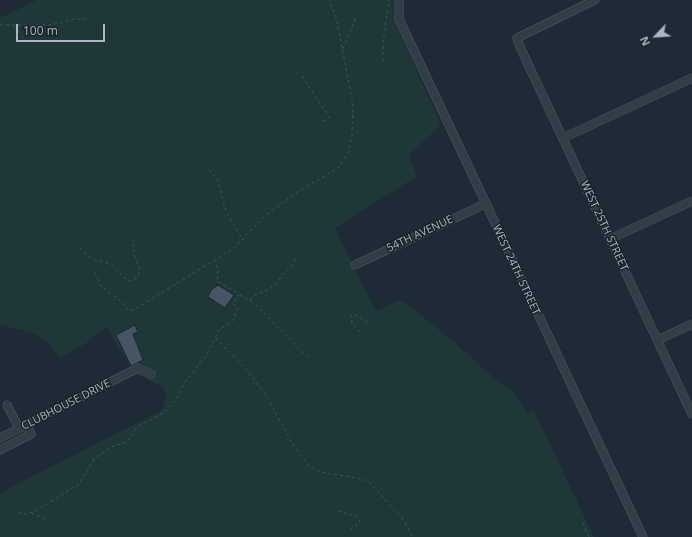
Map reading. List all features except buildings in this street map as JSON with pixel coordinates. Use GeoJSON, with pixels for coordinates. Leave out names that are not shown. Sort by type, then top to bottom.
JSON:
{"type":"FeatureCollection","features":[{"type":"Feature","properties":{"kind":"street","name":"WEST 24TH STREET"},"geometry":{"type":"LineString","coordinates":[[399,0],[399,19],[643,537]]}},
{"type":"Feature","properties":{"kind":"street","name":"WEST 25TH STREET"},"geometry":{"type":"LineString","coordinates":[[595,0],[517,38],[692,414]]}},
{"type":"Feature","properties":{"kind":"street"},"geometry":{"type":"LineString","coordinates":[[563,138],[692,78]]}},
{"type":"Feature","properties":{"kind":"street"},"geometry":{"type":"LineString","coordinates":[[610,239],[692,201]]}},
{"type":"Feature","properties":{"kind":"street","name":"54TH AVENUE"},"geometry":{"type":"LineString","coordinates":[[355,265],[485,204]]}},
{"type":"Feature","properties":{"kind":"street"},"geometry":{"type":"LineString","coordinates":[[658,340],[692,324]]}},
{"type":"Feature","properties":{"kind":"street","name":"CLUBHOUSE DRIVE"},"geometry":{"type":"LineString","coordinates":[[0,438],[138,368],[151,374]]}},
{"type":"Feature","properties":{"kind":"street"},"geometry":{"type":"LineString","coordinates":[[0,450],[31,434],[7,405]]}},
{"type":"Feature","properties":{"kind":"path"},"geometry":{"type":"LineString","coordinates":[[383,61],[383,43],[389,0]]}},
{"type":"Feature","properties":{"kind":"path"},"geometry":{"type":"LineString","coordinates":[[95,273],[101,286],[123,303],[129,311],[233,249],[244,240],[267,214],[299,191],[333,172],[346,157],[352,135],[353,104],[336,17],[329,1]]}},
{"type":"Feature","properties":{"kind":"path"},"geometry":{"type":"LineString","coordinates":[[343,49],[356,17]]}},
{"type":"Feature","properties":{"kind":"path"},"geometry":{"type":"LineString","coordinates":[[0,25],[50,25],[76,19],[89,19]]}},
{"type":"Feature","properties":{"kind":"path"},"geometry":{"type":"LineString","coordinates":[[7,24],[17,29],[26,40]]}},
{"type":"Feature","properties":{"kind":"path"},"geometry":{"type":"LineString","coordinates":[[302,76],[328,114],[329,117],[326,121],[320,120]]}},
{"type":"Feature","properties":{"kind":"path"},"geometry":{"type":"LineString","coordinates":[[209,170],[218,180],[222,203],[228,217],[244,240]]}},
{"type":"Feature","properties":{"kind":"path"},"geometry":{"type":"LineString","coordinates":[[80,248],[88,258],[111,264],[126,280],[130,280],[136,278],[140,271],[134,253],[133,240]]}},
{"type":"Feature","properties":{"kind":"path"},"geometry":{"type":"LineString","coordinates":[[250,301],[255,295],[272,288],[296,259]]}},
{"type":"Feature","properties":{"kind":"path"},"geometry":{"type":"LineString","coordinates":[[215,260],[218,272],[217,280],[250,301],[265,314],[311,361]]}},
{"type":"Feature","properties":{"kind":"path"},"geometry":{"type":"LineString","coordinates":[[30,513],[80,484],[91,463],[100,454],[111,446],[127,442],[137,427],[169,408],[185,382],[206,356],[219,330],[233,320],[238,308],[233,304],[239,294]]}},
{"type":"Feature","properties":{"kind":"path"},"geometry":{"type":"LineString","coordinates":[[360,332],[352,323],[351,315],[354,314],[370,324]]}},
{"type":"Feature","properties":{"kind":"path"},"geometry":{"type":"LineString","coordinates":[[216,337],[249,372],[266,395],[292,443],[308,465],[320,472],[364,479],[370,483],[402,519],[413,537]]}},
{"type":"Feature","properties":{"kind":"path"},"geometry":{"type":"LineString","coordinates":[[338,511],[356,516],[360,519],[358,523],[350,530]]}},
{"type":"Feature","properties":{"kind":"path"},"geometry":{"type":"LineString","coordinates":[[18,513],[36,514],[48,520]]}},
{"type":"Feature","properties":{"kind":"path"},"geometry":{"type":"LineString","coordinates":[[583,523],[589,537]]}},
{"type":"Feature","properties":{"kind":"green space"},"geometry":{"type":"Polygon","coordinates":[[[37,0],[394,0],[393,11],[397,26],[441,125],[409,155],[417,176],[335,228],[376,311],[398,301],[406,303],[452,340],[495,379],[512,390],[528,413],[534,411],[594,537],[0,537],[0,493],[160,411],[163,408],[166,391],[162,387],[138,375],[131,367],[106,327],[85,344],[62,357],[59,357],[47,341],[34,333],[0,325],[0,18],[37,0]]]}}]}
